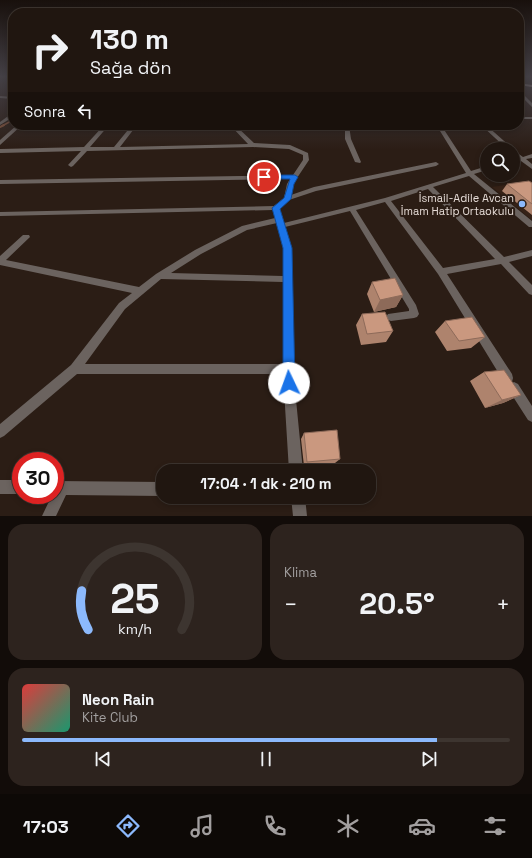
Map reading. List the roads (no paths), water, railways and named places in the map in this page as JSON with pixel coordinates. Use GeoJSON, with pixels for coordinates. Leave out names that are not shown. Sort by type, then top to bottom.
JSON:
{"type":"FeatureCollection","features":[{"type":"Feature","properties":{"kind":"street"},"geometry":{"type":"LineString","coordinates":[[0,143],[14,130]]}},
{"type":"Feature","properties":{"kind":"street"},"geometry":{"type":"LineString","coordinates":[[71,165],[82,150],[102,130]]}},
{"type":"Feature","properties":{"kind":"street"},"geometry":{"type":"LineString","coordinates":[[115,149],[131,130]]}},
{"type":"Feature","properties":{"kind":"street"},"geometry":{"type":"LineString","coordinates":[[237,130],[253,145]]}},
{"type":"Feature","properties":{"kind":"street"},"geometry":{"type":"LineString","coordinates":[[347,130],[348,139],[358,162]]}},
{"type":"Feature","properties":{"kind":"street"},"geometry":{"type":"LineString","coordinates":[[442,130],[470,173],[532,225]]}},
{"type":"Feature","properties":{"kind":"street"},"geometry":{"type":"LineString","coordinates":[[489,130],[502,142]]}},
{"type":"Feature","properties":{"kind":"street"},"geometry":{"type":"LineString","coordinates":[[0,151],[253,145],[290,147],[306,154],[306,160],[290,184],[287,199]]}},
{"type":"Feature","properties":{"kind":"street"},"geometry":{"type":"LineString","coordinates":[[520,159],[532,156]]}},
{"type":"Feature","properties":{"kind":"street"},"geometry":{"type":"LineString","coordinates":[[520,159],[532,167]]}},
{"type":"Feature","properties":{"kind":"street"},"geometry":{"type":"LineString","coordinates":[[0,214],[276,208],[287,199],[314,189],[436,164]]}},
{"type":"Feature","properties":{"kind":"street"},"geometry":{"type":"LineString","coordinates":[[0,432],[75,368],[122,306],[159,276],[198,252],[245,228],[280,223],[387,200],[480,170]]}},
{"type":"Feature","properties":{"kind":"street"},"geometry":{"type":"LineString","coordinates":[[0,182],[295,177]]}},
{"type":"Feature","properties":{"kind":"street"},"geometry":{"type":"LineString","coordinates":[[428,187],[532,291]]}},
{"type":"Feature","properties":{"kind":"street"},"geometry":{"type":"LineString","coordinates":[[387,200],[441,272],[532,416]]}},
{"type":"Feature","properties":{"kind":"street"},"geometry":{"type":"LineString","coordinates":[[276,208],[287,248],[288,369],[295,464]]}},
{"type":"Feature","properties":{"kind":"street"},"geometry":{"type":"LineString","coordinates":[[351,208],[413,308],[414,314],[391,317]]}},
{"type":"Feature","properties":{"kind":"street"},"geometry":{"type":"LineString","coordinates":[[0,261],[26,237]]}},
{"type":"Feature","properties":{"kind":"street"},"geometry":{"type":"LineString","coordinates":[[441,272],[502,261],[532,253]]}},
{"type":"Feature","properties":{"kind":"street"},"geometry":{"type":"LineString","coordinates":[[0,261],[141,291]]}},
{"type":"Feature","properties":{"kind":"street"},"geometry":{"type":"LineString","coordinates":[[159,276],[287,279]]}},
{"type":"Feature","properties":{"kind":"street"},"geometry":{"type":"LineString","coordinates":[[75,368],[137,370],[288,369]]}},
{"type":"Feature","properties":{"kind":"street"},"geometry":{"type":"LineString","coordinates":[[0,487],[12,487]]}},
{"type":"Feature","properties":{"kind":"street"},"geometry":{"type":"LineString","coordinates":[[64,488],[156,490]]}},
{"type":"Feature","properties":{"kind":"street"},"geometry":{"type":"LineString","coordinates":[[49,516],[53,504]]}},
{"type":"Feature","properties":{"kind":"street"},"geometry":{"type":"LineString","coordinates":[[299,504],[300,516]]}},
{"type":"Feature","properties":{"kind":"waterway"},"geometry":{"type":"LineString","coordinates":[[2,126],[8,123]]}},
{"type":"Feature","properties":{"kind":"place","name":"İsmail-Adile Avcan İmam Hatip Ortaokulu"},"geometry":{"type":"Point","coordinates":[522,204]}}]}
